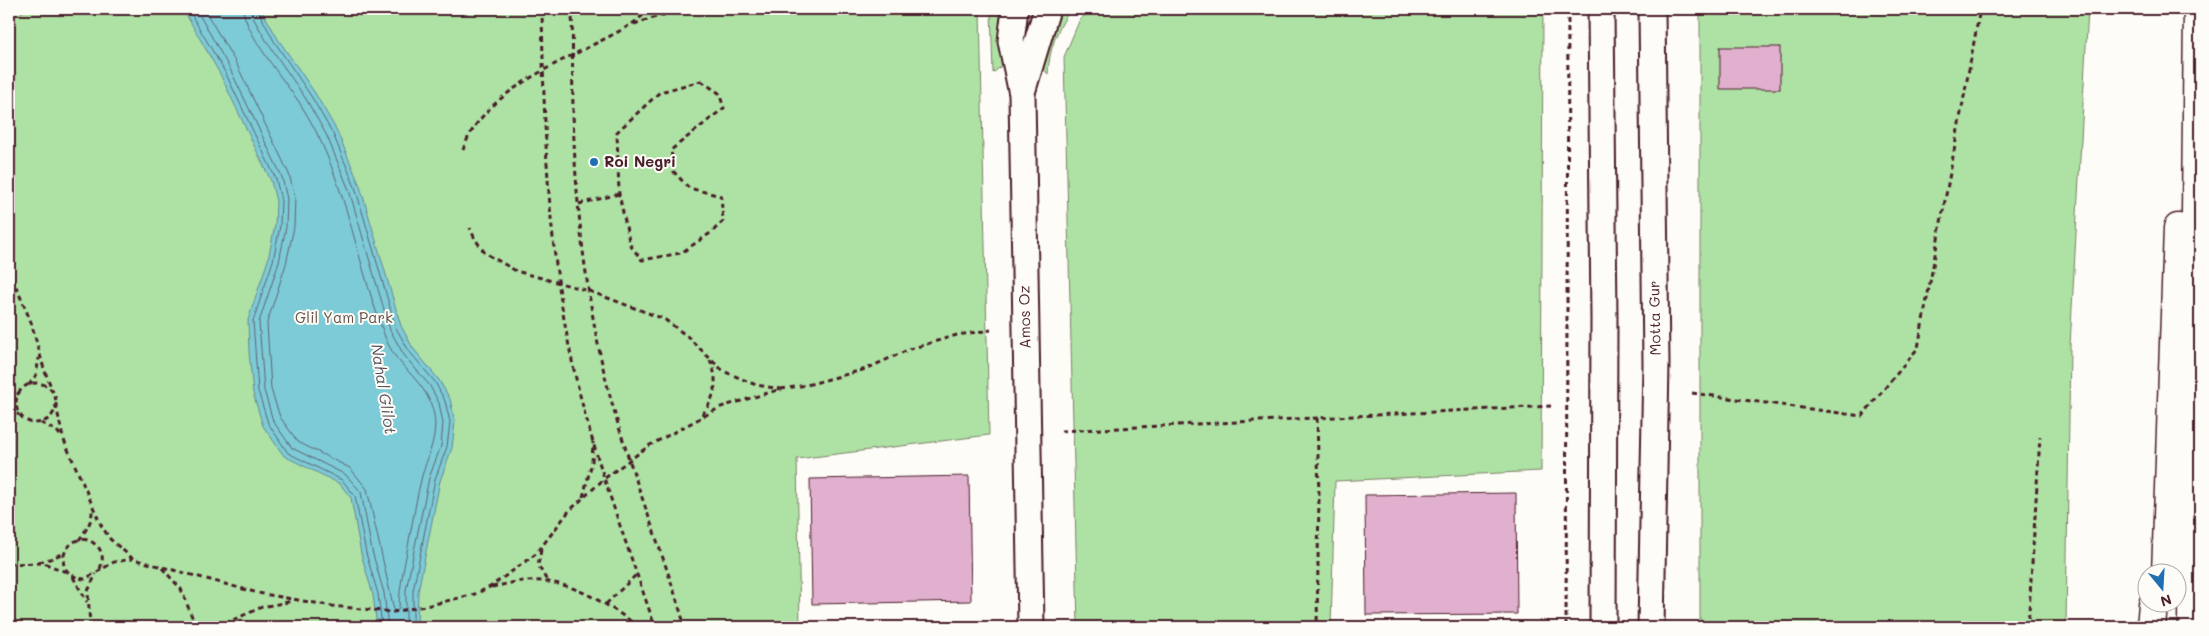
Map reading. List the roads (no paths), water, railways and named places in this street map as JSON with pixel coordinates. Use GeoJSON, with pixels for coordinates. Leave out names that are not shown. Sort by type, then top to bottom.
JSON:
{"type":"FeatureCollection","features":[{"type":"Feature","properties":{"kind":"highway"},"geometry":{"type":"LineString","coordinates":[[2166,564],[2185,9]]}},
{"type":"Feature","properties":{"kind":"highway"},"geometry":{"type":"LineString","coordinates":[[2192,627],[2198,9]]}},
{"type":"Feature","properties":{"kind":"highway"},"geometry":{"type":"LineString","coordinates":[[2157,564],[2172,420]]}},
{"type":"Feature","properties":{"kind":"highway"},"geometry":{"type":"LineString","coordinates":[[2151,627],[2152,614]]}},
{"type":"Feature","properties":{"kind":"highway"},"geometry":{"type":"LineString","coordinates":[[2165,627],[2166,614]]}},
{"type":"Feature","properties":{"kind":"street","name":"Amos Oz"},"geometry":{"type":"LineString","coordinates":[[1015,9],[1011,41],[1022,94],[1031,627]]}},
{"type":"Feature","properties":{"kind":"street"},"geometry":{"type":"LineString","coordinates":[[1022,94],[1047,9]]}},
{"type":"Feature","properties":{"kind":"street"},"geometry":{"type":"LineString","coordinates":[[1601,9],[1604,309],[1603,627]]}},
{"type":"Feature","properties":{"kind":"street","name":"Motta Gur"},"geometry":{"type":"LineString","coordinates":[[1651,627],[1656,364],[1652,9]]}},
{"type":"Feature","properties":{"kind":"water","name":"Nahal Glilot"},"geometry":{"type":"Polygon","coordinates":[[[183,9],[261,9],[337,131],[360,186],[401,326],[413,348],[439,380],[450,399],[455,422],[452,448],[440,481],[418,592],[417,627],[377,627],[373,595],[361,554],[351,498],[340,484],[284,456],[263,426],[253,393],[248,320],[268,260],[275,225],[276,201],[271,181],[220,74],[183,9]]]}},
{"type":"Feature","properties":{"kind":"place","name":"Roi Negri"},"geometry":{"type":"Point","coordinates":[594,162]}},
{"type":"Feature","properties":{"kind":"park label","name":"Glil Yam Park"},"geometry":{"type":"Point","coordinates":[344,318]}}]}
